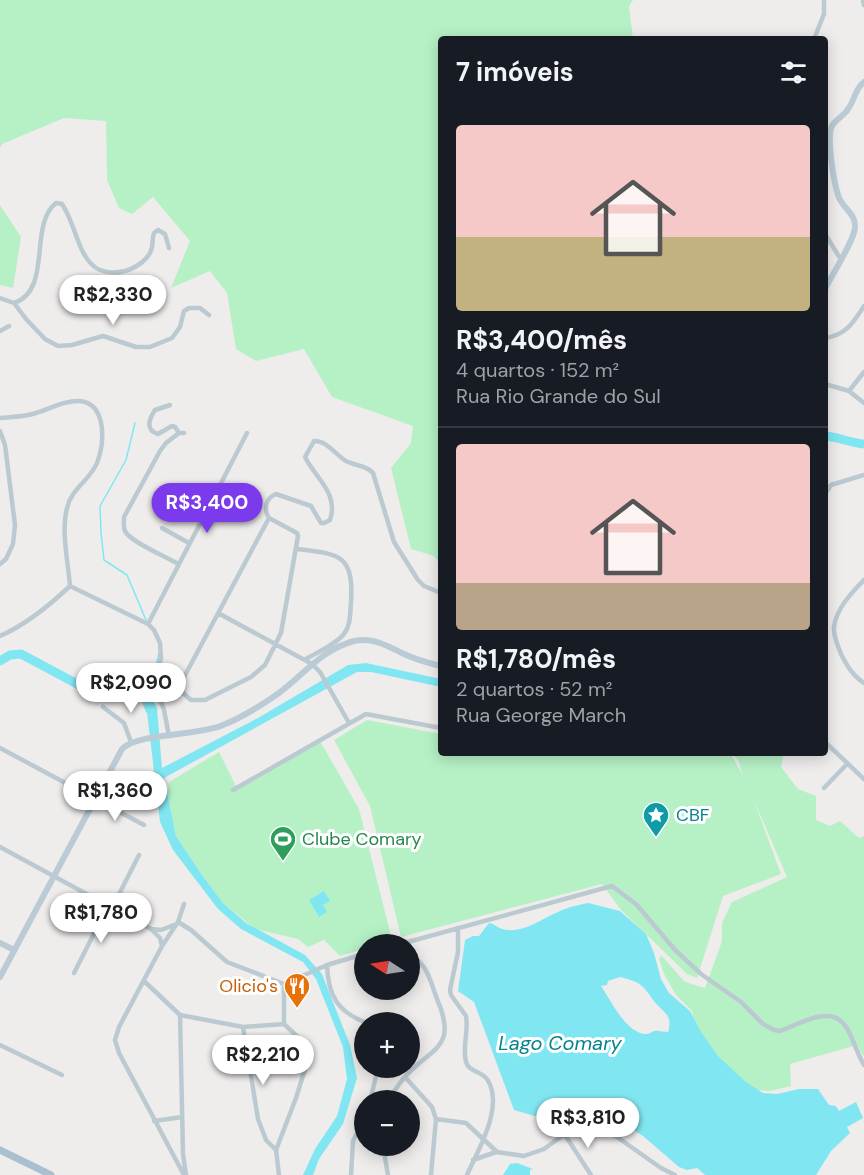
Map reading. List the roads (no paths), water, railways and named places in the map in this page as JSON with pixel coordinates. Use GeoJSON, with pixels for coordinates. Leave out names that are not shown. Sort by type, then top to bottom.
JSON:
{"type":"FeatureCollection","features":[{"type":"Feature","properties":{"kind":"main road"},"geometry":{"type":"LineString","coordinates":[[0,1150],[51,1175]]}},
{"type":"Feature","properties":{"kind":"street"},"geometry":{"type":"LineString","coordinates":[[815,36],[824,14],[824,0]]}},
{"type":"Feature","properties":{"kind":"street"},"geometry":{"type":"LineString","coordinates":[[863,0],[864,5]]}},
{"type":"Feature","properties":{"kind":"street"},"geometry":{"type":"LineString","coordinates":[[828,283],[854,234],[855,222],[838,197],[831,148],[831,129],[849,108],[855,91],[864,82]]}},
{"type":"Feature","properties":{"kind":"street"},"geometry":{"type":"LineString","coordinates":[[15,303],[27,296],[36,278],[45,219],[51,207],[56,203],[62,204],[87,261],[97,269],[116,272],[136,267],[150,253],[154,233],[158,231],[165,234],[169,248]]}},
{"type":"Feature","properties":{"kind":"street"},"geometry":{"type":"LineString","coordinates":[[828,239],[840,258]]}},
{"type":"Feature","properties":{"kind":"street"},"geometry":{"type":"LineString","coordinates":[[0,298],[15,303],[45,339],[58,346],[72,345],[104,336],[136,346],[150,347],[172,338],[180,327],[183,314],[189,308],[200,308],[209,315]]}},
{"type":"Feature","properties":{"kind":"street"},"geometry":{"type":"LineString","coordinates":[[828,337],[843,333],[864,306]]}},
{"type":"Feature","properties":{"kind":"street"},"geometry":{"type":"LineString","coordinates":[[0,331],[9,326]]}},
{"type":"Feature","properties":{"kind":"street"},"geometry":{"type":"LineString","coordinates":[[849,391],[864,372]]}},
{"type":"Feature","properties":{"kind":"street"},"geometry":{"type":"LineString","coordinates":[[828,385],[849,391],[864,404]]}},
{"type":"Feature","properties":{"kind":"street"},"geometry":{"type":"LineString","coordinates":[[0,418],[20,417],[79,401],[89,403],[101,418],[101,444],[97,464],[74,491],[67,505],[65,516],[70,586]]}},
{"type":"Feature","properties":{"kind":"street"},"geometry":{"type":"LineString","coordinates":[[170,405],[155,410],[149,421],[150,428],[158,434],[172,426],[182,433],[170,438],[160,451],[124,517],[123,524],[124,531],[131,538],[178,564]]}},
{"type":"Feature","properties":{"kind":"street"},"geometry":{"type":"LineString","coordinates":[[0,431],[15,525],[13,544],[6,559],[0,564]]}},
{"type":"Feature","properties":{"kind":"street"},"geometry":{"type":"LineString","coordinates":[[148,624],[247,433]]}},
{"type":"Feature","properties":{"kind":"street"},"geometry":{"type":"LineString","coordinates":[[269,518],[183,679],[182,692],[186,698],[197,701],[205,700],[256,675],[265,665],[276,644],[281,633],[299,539],[297,533],[269,518],[266,506],[269,499],[276,494],[311,506],[321,523],[330,520],[333,509],[331,495],[305,457],[305,453],[314,441],[322,442],[346,460],[365,467],[373,473],[394,542],[418,580],[424,586],[438,592]]}},
{"type":"Feature","properties":{"kind":"street"},"geometry":{"type":"LineString","coordinates":[[828,486],[864,475]]}},
{"type":"Feature","properties":{"kind":"street"},"geometry":{"type":"LineString","coordinates":[[828,490],[831,485]]}},
{"type":"Feature","properties":{"kind":"street"},"geometry":{"type":"LineString","coordinates":[[162,528],[189,543]]}},
{"type":"Feature","properties":{"kind":"street"},"geometry":{"type":"LineString","coordinates":[[0,977],[122,749],[131,742],[211,729],[236,719],[279,692],[309,662],[344,633],[349,622],[351,580],[348,567],[338,557],[297,549]]}},
{"type":"Feature","properties":{"kind":"street"},"geometry":{"type":"LineString","coordinates":[[864,580],[844,603],[834,628],[844,659],[856,679],[864,683]]}},
{"type":"Feature","properties":{"kind":"street"},"geometry":{"type":"LineString","coordinates":[[70,586],[148,624],[154,630],[160,643],[161,658],[154,683],[164,710],[166,737]]}},
{"type":"Feature","properties":{"kind":"street"},"geometry":{"type":"LineString","coordinates":[[0,636],[10,632],[54,601],[70,586]]}},
{"type":"Feature","properties":{"kind":"street"},"geometry":{"type":"LineString","coordinates":[[218,613],[309,662],[323,678],[349,723]]}},
{"type":"Feature","properties":{"kind":"street"},"geometry":{"type":"LineString","coordinates":[[309,662],[354,641],[369,640],[438,665]]}},
{"type":"Feature","properties":{"kind":"street"},"geometry":{"type":"LineString","coordinates":[[103,707],[124,723],[131,742]]}},
{"type":"Feature","properties":{"kind":"street"},"geometry":{"type":"LineString","coordinates":[[233,790],[361,716],[372,714],[438,727]]}},
{"type":"Feature","properties":{"kind":"street"},"geometry":{"type":"LineString","coordinates":[[828,745],[864,779]]}},
{"type":"Feature","properties":{"kind":"street"},"geometry":{"type":"LineString","coordinates":[[0,748],[144,825]]}},
{"type":"Feature","properties":{"kind":"street"},"geometry":{"type":"LineString","coordinates":[[824,788],[847,764]]}},
{"type":"Feature","properties":{"kind":"street"},"geometry":{"type":"LineString","coordinates":[[0,848],[151,929],[160,938],[162,946]]}},
{"type":"Feature","properties":{"kind":"street"},"geometry":{"type":"LineString","coordinates":[[74,973],[139,855]]}},
{"type":"Feature","properties":{"kind":"street"},"geometry":{"type":"LineString","coordinates":[[420,939],[612,886],[644,912],[688,963],[741,1002],[763,1024],[780,1031],[812,1018],[822,1016],[836,1019],[845,1025],[864,1065]]}},
{"type":"Feature","properties":{"kind":"street"},"geometry":{"type":"LineString","coordinates":[[184,904],[176,924],[119,1027],[115,1041],[154,1121],[185,1175]]}},
{"type":"Feature","properties":{"kind":"street"},"geometry":{"type":"LineString","coordinates":[[151,929],[161,930],[176,924],[191,930],[226,962],[284,984],[327,965],[354,957]]}},
{"type":"Feature","properties":{"kind":"street"},"geometry":{"type":"LineString","coordinates":[[458,928],[458,952],[450,990],[466,1016],[465,1044],[468,1066],[485,1077],[491,1091],[492,1108],[484,1141],[467,1175]]}},
{"type":"Feature","properties":{"kind":"street"},"geometry":{"type":"LineString","coordinates":[[0,943],[14,950]]}},
{"type":"Feature","properties":{"kind":"street"},"geometry":{"type":"LineString","coordinates":[[420,963],[427,973],[442,1012],[445,1031],[442,1042],[420,1063]]}},
{"type":"Feature","properties":{"kind":"street"},"geometry":{"type":"LineString","coordinates":[[327,965],[328,985],[334,999],[354,1017]]}},
{"type":"Feature","properties":{"kind":"street"},"geometry":{"type":"LineString","coordinates":[[144,981],[180,1016],[243,1027],[284,1024]]}},
{"type":"Feature","properties":{"kind":"street"},"geometry":{"type":"LineString","coordinates":[[279,1175],[276,1150],[306,1066],[300,1039],[284,1024],[284,984]]}},
{"type":"Feature","properties":{"kind":"street"},"geometry":{"type":"LineString","coordinates":[[180,1016],[185,1175]]}},
{"type":"Feature","properties":{"kind":"street"},"geometry":{"type":"LineString","coordinates":[[243,1027],[258,1119],[266,1140],[276,1150]]}},
{"type":"Feature","properties":{"kind":"street"},"geometry":{"type":"LineString","coordinates":[[0,1045],[62,1075]]}},
{"type":"Feature","properties":{"kind":"street"},"geometry":{"type":"LineString","coordinates":[[406,1078],[432,1107],[436,1119],[431,1175]]}},
{"type":"Feature","properties":{"kind":"street"},"geometry":{"type":"LineString","coordinates":[[154,1121],[182,1117]]}},
{"type":"Feature","properties":{"kind":"street"},"geometry":{"type":"LineString","coordinates":[[436,1119],[466,1123],[497,1152],[512,1155],[530,1155],[544,1149],[580,1123],[594,1123],[675,1175]]}},
{"type":"Feature","properties":{"kind":"street"},"geometry":{"type":"LineString","coordinates":[[565,1135],[591,1175]]}},
{"type":"Feature","properties":{"kind":"street"},"geometry":{"type":"LineString","coordinates":[[351,1175],[354,1139]]}},
{"type":"Feature","properties":{"kind":"street"},"geometry":{"type":"LineString","coordinates":[[473,1160],[497,1152]]}},
{"type":"Feature","properties":{"kind":"street"},"geometry":{"type":"LineString","coordinates":[[173,1154],[183,1154]]}},
{"type":"Feature","properties":{"kind":"street"},"geometry":{"type":"LineString","coordinates":[[385,1156],[388,1175]]}},
{"type":"Feature","properties":{"kind":"water"},"geometry":{"type":"Polygon","coordinates":[[[366,663],[438,678],[438,686],[371,672],[357,672],[164,778],[176,836],[202,875],[223,903],[246,923],[305,955],[322,974],[350,1045],[354,1078],[357,1078],[343,1124],[319,1159],[313,1175],[303,1175],[315,1149],[337,1116],[347,1079],[343,1047],[316,979],[303,962],[241,929],[218,909],[173,850],[160,822],[147,712],[143,700],[151,697],[157,708],[162,768],[258,718],[348,665],[366,663]]]}},
{"type":"Feature","properties":{"kind":"water"},"geometry":{"type":"Polygon","coordinates":[[[324,891],[330,901],[323,905],[327,912],[319,917],[309,900],[324,891]]]}},
{"type":"Feature","properties":{"kind":"water","name":"Lago Comary"},"geometry":{"type":"Polygon","coordinates":[[[588,903],[620,911],[646,934],[661,979],[669,993],[690,1011],[718,1056],[746,1082],[763,1093],[777,1094],[799,1089],[818,1089],[829,1105],[836,1106],[839,1111],[856,1102],[863,1118],[847,1127],[850,1133],[831,1151],[816,1175],[705,1175],[697,1168],[687,1170],[679,1167],[643,1136],[596,1107],[578,1106],[545,1119],[514,1110],[474,1002],[458,991],[465,940],[479,936],[489,923],[502,929],[518,929],[534,924],[557,912],[588,903]],[[620,977],[601,986],[625,1022],[631,1028],[645,1034],[656,1031],[668,1032],[669,1021],[666,1013],[639,984],[620,977]]]}},
{"type":"Feature","properties":{"kind":"water"},"geometry":{"type":"Polygon","coordinates":[[[517,1163],[533,1169],[530,1170],[530,1175],[503,1175],[510,1164],[517,1163]]]}},
{"type":"Feature","properties":{"kind":"waterway"},"geometry":{"type":"LineString","coordinates":[[135,423],[126,460],[100,506],[101,533],[104,560],[127,575],[146,620]]}},
{"type":"Feature","properties":{"kind":"waterway"},"geometry":{"type":"LineString","coordinates":[[828,437],[864,444]]}},
{"type":"Feature","properties":{"kind":"waterway"},"geometry":{"type":"LineString","coordinates":[[156,666],[159,653]]}},
{"type":"Feature","properties":{"kind":"waterway"},"geometry":{"type":"LineString","coordinates":[[0,661],[10,655],[21,654],[81,686],[124,691],[142,690],[150,710]]}},
{"type":"Feature","properties":{"kind":"waterway"},"geometry":{"type":"LineString","coordinates":[[142,690],[152,685]]}},
{"type":"Feature","properties":{"kind":"place","name":"CBF"},"geometry":{"type":"Point","coordinates":[656,838]}},
{"type":"Feature","properties":{"kind":"place","name":"Clube Comary"},"geometry":{"type":"Point","coordinates":[283,862]}},
{"type":"Feature","properties":{"kind":"place","name":"Olicio's"},"geometry":{"type":"Point","coordinates":[297,1009]}}]}
